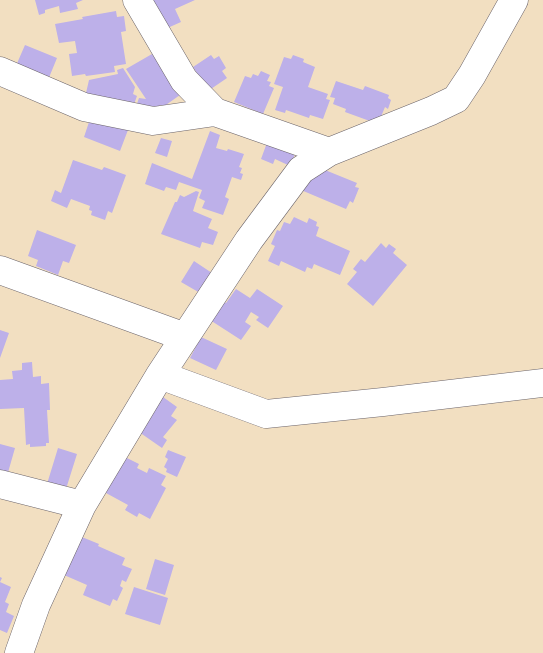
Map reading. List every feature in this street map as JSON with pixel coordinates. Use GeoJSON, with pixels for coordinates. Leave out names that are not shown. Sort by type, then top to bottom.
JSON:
{"type":"FeatureCollection","features":[{"type":"Feature","properties":{"kind":"street"},"geometry":{"type":"LineString","coordinates":[[137,0],[184,80],[215,112],[329,152]]}},
{"type":"Feature","properties":{"kind":"street"},"geometry":{"type":"LineString","coordinates":[[19,653],[36,605],[82,505],[160,375],[249,240],[301,170],[329,152],[456,99],[472,75],[514,0]]}},
{"type":"Feature","properties":{"kind":"street"},"geometry":{"type":"LineString","coordinates":[[0,71],[84,107],[153,121],[215,112]]}},
{"type":"Feature","properties":{"kind":"street"},"geometry":{"type":"LineString","coordinates":[[0,270],[185,337]]}},
{"type":"Feature","properties":{"kind":"street"},"geometry":{"type":"LineString","coordinates":[[160,375],[266,414],[543,383]]}},
{"type":"Feature","properties":{"kind":"street"},"geometry":{"type":"LineString","coordinates":[[0,484],[82,505]]}},
{"type":"Feature","properties":{"kind":"building"},"geometry":{"type":"Polygon","coordinates":[[[35,0],[83,0],[76,3],[78,9],[60,13],[59,6],[45,10],[45,13],[39,15],[35,0]]]}},
{"type":"Feature","properties":{"kind":"building"},"geometry":{"type":"Polygon","coordinates":[[[152,0],[195,0],[175,9],[181,22],[163,30],[152,0]]]}},
{"type":"Feature","properties":{"kind":"building"},"geometry":{"type":"Polygon","coordinates":[[[116,11],[117,17],[124,16],[126,31],[121,32],[126,64],[114,66],[115,72],[72,76],[69,54],[77,53],[75,41],[59,43],[55,24],[116,11]]]}},
{"type":"Feature","properties":{"kind":"building"},"geometry":{"type":"Polygon","coordinates":[[[25,45],[57,58],[48,80],[15,68],[25,45]]]}},
{"type":"Feature","properties":{"kind":"building"},"geometry":{"type":"Polygon","coordinates":[[[152,54],[180,95],[163,107],[161,105],[155,108],[135,109],[139,98],[146,99],[126,69],[152,54]]]}},
{"type":"Feature","properties":{"kind":"building"},"geometry":{"type":"Polygon","coordinates":[[[211,55],[214,59],[219,56],[226,68],[222,71],[227,78],[208,91],[193,67],[211,55]]]}},
{"type":"Feature","properties":{"kind":"building"},"geometry":{"type":"Polygon","coordinates":[[[293,55],[304,59],[303,62],[315,67],[308,87],[328,94],[326,99],[330,100],[323,119],[310,115],[309,118],[286,110],[285,113],[275,110],[283,87],[274,84],[284,57],[291,59],[293,55]]]}},
{"type":"Feature","properties":{"kind":"building"},"geometry":{"type":"Polygon","coordinates":[[[123,68],[135,87],[133,94],[137,96],[133,107],[86,93],[89,80],[118,74],[117,70],[123,68]]]}},
{"type":"Feature","properties":{"kind":"building"},"geometry":{"type":"Polygon","coordinates":[[[261,71],[270,75],[267,81],[271,82],[269,86],[274,88],[263,114],[234,102],[245,76],[251,78],[253,74],[258,76],[261,71]]]}},
{"type":"Feature","properties":{"kind":"building"},"geometry":{"type":"Polygon","coordinates":[[[336,81],[363,90],[365,86],[389,95],[388,98],[391,100],[388,109],[385,107],[378,124],[345,112],[346,109],[333,104],[335,98],[330,97],[336,81]]]}},
{"type":"Feature","properties":{"kind":"building"},"geometry":{"type":"Polygon","coordinates":[[[90,119],[128,130],[120,151],[84,137],[90,119]]]}},
{"type":"Feature","properties":{"kind":"building"},"geometry":{"type":"Polygon","coordinates":[[[210,131],[220,135],[216,148],[227,151],[228,149],[244,154],[239,167],[242,168],[240,173],[243,174],[241,180],[232,177],[225,197],[229,199],[223,215],[202,208],[205,201],[199,198],[202,190],[179,182],[176,190],[166,187],[164,191],[145,184],[152,163],[192,179],[210,131]]]}},
{"type":"Feature","properties":{"kind":"building"},"geometry":{"type":"Polygon","coordinates":[[[161,138],[172,141],[167,157],[155,153],[161,138]]]}},
{"type":"Feature","properties":{"kind":"building"},"geometry":{"type":"Polygon","coordinates":[[[268,140],[295,154],[290,166],[275,159],[273,164],[261,159],[268,140]]]}},
{"type":"Feature","properties":{"kind":"building"},"geometry":{"type":"Polygon","coordinates":[[[73,160],[102,170],[104,167],[126,175],[112,213],[108,211],[105,220],[91,215],[90,206],[71,199],[67,208],[51,201],[55,190],[61,193],[73,160]]]}},
{"type":"Feature","properties":{"kind":"building"},"geometry":{"type":"Polygon","coordinates":[[[325,170],[357,183],[355,187],[359,188],[353,203],[350,201],[346,209],[301,190],[308,178],[325,170]]]}},
{"type":"Feature","properties":{"kind":"building"},"geometry":{"type":"Polygon","coordinates":[[[196,191],[199,192],[193,211],[212,219],[208,228],[218,232],[213,245],[202,242],[200,248],[161,234],[180,195],[184,197],[196,191]]]}},
{"type":"Feature","properties":{"kind":"building"},"geometry":{"type":"Polygon","coordinates":[[[294,217],[307,223],[309,218],[317,222],[316,226],[319,227],[316,236],[350,251],[340,275],[314,264],[312,269],[307,267],[305,272],[281,261],[279,266],[268,261],[275,246],[271,244],[277,230],[280,231],[284,222],[290,224],[294,217]]]}},
{"type":"Feature","properties":{"kind":"building"},"geometry":{"type":"Polygon","coordinates":[[[37,230],[76,245],[69,263],[63,261],[58,275],[36,266],[38,260],[28,256],[37,230]]]}},
{"type":"Feature","properties":{"kind":"building"},"geometry":{"type":"Polygon","coordinates":[[[381,243],[386,248],[389,244],[396,249],[393,253],[407,265],[373,306],[347,284],[357,272],[353,269],[361,259],[365,262],[381,243]]]}},
{"type":"Feature","properties":{"kind":"building"},"geometry":{"type":"Polygon","coordinates":[[[194,261],[212,273],[200,293],[181,282],[194,261]]]}},
{"type":"Feature","properties":{"kind":"building"},"geometry":{"type":"Polygon","coordinates":[[[236,289],[250,298],[257,289],[283,306],[268,328],[256,320],[259,317],[251,312],[245,322],[251,326],[241,340],[210,320],[223,301],[226,303],[236,289]]]}},
{"type":"Feature","properties":{"kind":"building"},"geometry":{"type":"Polygon","coordinates":[[[0,330],[9,333],[0,358],[0,330]]]}},
{"type":"Feature","properties":{"kind":"building"},"geometry":{"type":"Polygon","coordinates":[[[201,337],[227,349],[216,370],[190,358],[201,337]]]}},
{"type":"Feature","properties":{"kind":"building"},"geometry":{"type":"Polygon","coordinates":[[[32,362],[33,377],[41,376],[41,384],[49,383],[50,410],[47,410],[49,443],[46,443],[46,446],[30,447],[30,444],[26,445],[24,408],[0,409],[0,380],[13,379],[12,371],[22,370],[22,363],[32,362]]]}},
{"type":"Feature","properties":{"kind":"building"},"geometry":{"type":"Polygon","coordinates":[[[163,397],[177,407],[171,416],[177,420],[163,437],[167,440],[162,448],[139,432],[163,397]]]}},
{"type":"Feature","properties":{"kind":"building"},"geometry":{"type":"Polygon","coordinates":[[[0,444],[15,448],[7,476],[0,474],[0,444]]]}},
{"type":"Feature","properties":{"kind":"building"},"geometry":{"type":"Polygon","coordinates":[[[58,448],[77,454],[66,489],[47,484],[58,448]]]}},
{"type":"Feature","properties":{"kind":"building"},"geometry":{"type":"Polygon","coordinates":[[[168,450],[186,457],[177,477],[166,472],[167,469],[164,467],[168,459],[165,457],[168,450]]]}},
{"type":"Feature","properties":{"kind":"building"},"geometry":{"type":"Polygon","coordinates":[[[125,457],[139,464],[137,468],[147,473],[149,468],[166,476],[161,485],[166,488],[150,519],[139,513],[137,517],[125,510],[128,505],[106,493],[125,457]]]}},
{"type":"Feature","properties":{"kind":"building"},"geometry":{"type":"Polygon","coordinates":[[[77,535],[125,558],[122,565],[132,569],[126,582],[122,580],[120,586],[123,588],[117,601],[113,599],[110,606],[83,595],[87,585],[64,575],[77,535]]]}},
{"type":"Feature","properties":{"kind":"building"},"geometry":{"type":"Polygon","coordinates":[[[155,559],[174,565],[165,595],[146,589],[155,559]]]}},
{"type":"Feature","properties":{"kind":"building"},"geometry":{"type":"Polygon","coordinates":[[[0,582],[11,587],[5,602],[9,604],[6,612],[14,616],[7,633],[0,630],[0,582]]]}},
{"type":"Feature","properties":{"kind":"building"},"geometry":{"type":"Polygon","coordinates":[[[134,587],[168,598],[160,625],[125,614],[134,587]]]}}]}
